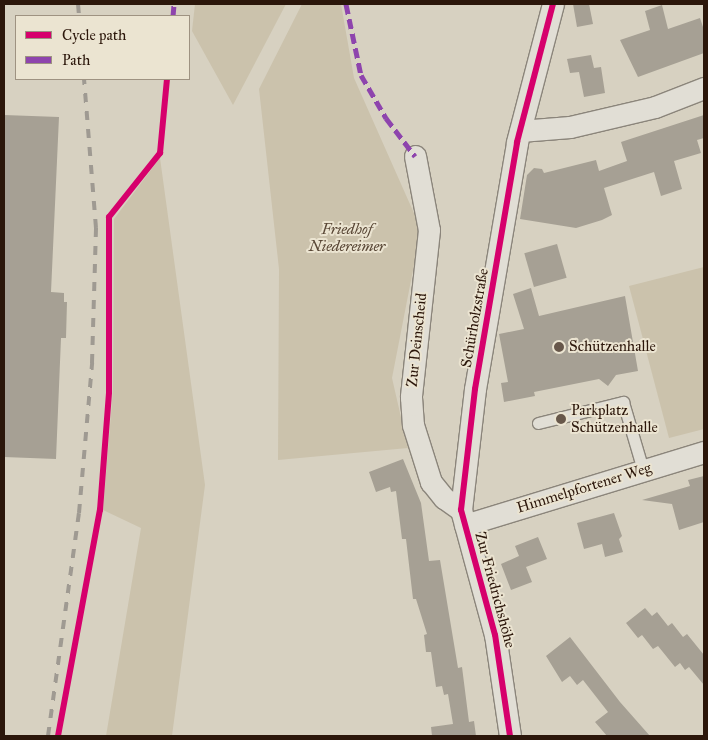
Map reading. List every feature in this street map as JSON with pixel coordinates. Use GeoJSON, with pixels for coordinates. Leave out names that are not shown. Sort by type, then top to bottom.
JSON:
{"type":"FeatureCollection","features":[{"type":"Feature","properties":{"kind":"street","name":"Schürholzstraße"},"geometry":{"type":"LineString","coordinates":[[463,518],[475,389],[520,132],[553,4]]}},
{"type":"Feature","properties":{"kind":"street"},"geometry":{"type":"LineString","coordinates":[[520,132],[570,127],[655,107],[704,88]]}},
{"type":"Feature","properties":{"kind":"street","name":"Zur Deinscheid"},"geometry":{"type":"LineString","coordinates":[[415,156],[429,230],[411,397],[414,425],[431,482],[463,518]]}},
{"type":"Feature","properties":{"kind":"street","name":"Himmelpfortener Weg"},"geometry":{"type":"LineString","coordinates":[[463,518],[704,452]]}},
{"type":"Feature","properties":{"kind":"street","name":"Zur Friedrichshöhe"},"geometry":{"type":"LineString","coordinates":[[463,518],[495,636],[510,736]]}},
{"type":"Feature","properties":{"kind":"lane"},"geometry":{"type":"LineString","coordinates":[[538,423],[623,402],[642,470]]}},
{"type":"Feature","properties":{"kind":"green space"},"geometry":{"type":"Polygon","coordinates":[[[195,4],[286,4],[233,105],[192,31],[195,4]]]}},
{"type":"Feature","properties":{"kind":"green space","name":"Friedhof Niedereimer"},"geometry":{"type":"Polygon","coordinates":[[[302,4],[341,4],[354,78],[421,229],[392,378],[408,448],[278,460],[279,269],[259,89],[302,4]]]}},
{"type":"Feature","properties":{"kind":"green space"},"geometry":{"type":"Polygon","coordinates":[[[160,158],[205,485],[172,736],[106,736],[141,528],[103,510],[113,390],[114,219],[160,158]]]}},
{"type":"Feature","properties":{"kind":"green space"},"geometry":{"type":"Polygon","coordinates":[[[704,267],[704,429],[669,438],[629,286],[704,267]]]}},
{"type":"Feature","properties":{"kind":"building"},"geometry":{"type":"Polygon","coordinates":[[[573,4],[589,4],[593,24],[577,27],[573,4]]]}},
{"type":"Feature","properties":{"kind":"building"},"geometry":{"type":"Polygon","coordinates":[[[662,5],[668,29],[700,18],[704,30],[704,53],[638,77],[620,40],[650,30],[645,11],[662,5]]]}},
{"type":"Feature","properties":{"kind":"building"},"geometry":{"type":"Polygon","coordinates":[[[591,55],[594,68],[601,67],[605,93],[584,97],[579,72],[570,73],[567,59],[591,55]]]}},
{"type":"Feature","properties":{"kind":"building"},"geometry":{"type":"Polygon","coordinates":[[[4,115],[59,117],[51,292],[64,293],[64,302],[67,302],[66,338],[61,338],[56,459],[4,457],[4,115]]]}},
{"type":"Feature","properties":{"kind":"building"},"geometry":{"type":"Polygon","coordinates":[[[704,115],[704,138],[697,140],[701,153],[674,161],[682,189],[661,196],[654,172],[604,188],[612,215],[602,220],[576,228],[520,219],[527,175],[534,168],[542,169],[544,173],[596,160],[599,171],[627,161],[621,142],[704,115]]]}},
{"type":"Feature","properties":{"kind":"building"},"geometry":{"type":"Polygon","coordinates":[[[557,244],[567,278],[534,287],[524,253],[557,244]]]}},
{"type":"Feature","properties":{"kind":"building","name":"Schützenhalle"},"geometry":{"type":"Polygon","coordinates":[[[531,288],[539,316],[625,296],[638,371],[616,375],[608,386],[599,379],[534,392],[535,396],[504,402],[501,383],[508,382],[499,334],[524,329],[513,294],[531,288]]]}},
{"type":"Feature","properties":{"kind":"building"},"geometry":{"type":"Polygon","coordinates":[[[403,459],[421,503],[429,561],[440,560],[458,668],[462,667],[469,722],[474,721],[476,736],[432,736],[431,727],[453,724],[448,694],[444,695],[442,686],[436,687],[431,652],[426,652],[424,635],[427,634],[416,599],[413,599],[406,539],[402,539],[396,491],[391,492],[390,487],[376,492],[369,472],[403,459]]]}},
{"type":"Feature","properties":{"kind":"building"},"geometry":{"type":"Polygon","coordinates":[[[704,476],[704,522],[679,530],[672,504],[642,500],[690,486],[688,480],[704,476]]]}},
{"type":"Feature","properties":{"kind":"building"},"geometry":{"type":"Polygon","coordinates":[[[614,513],[622,536],[619,539],[623,552],[605,557],[602,544],[584,549],[577,523],[614,513]]]}},
{"type":"Feature","properties":{"kind":"building"},"geometry":{"type":"Polygon","coordinates":[[[538,537],[547,559],[526,567],[532,582],[511,590],[501,564],[519,556],[515,546],[538,537]]]}},
{"type":"Feature","properties":{"kind":"building"},"geometry":{"type":"Polygon","coordinates":[[[645,608],[652,616],[657,612],[668,626],[672,623],[683,637],[687,634],[704,655],[704,685],[689,667],[685,670],[680,663],[675,667],[658,646],[653,649],[642,635],[638,638],[626,623],[645,608]]]}},
{"type":"Feature","properties":{"kind":"building"},"geometry":{"type":"Polygon","coordinates":[[[570,637],[620,702],[650,736],[607,736],[595,722],[608,712],[583,680],[577,685],[570,676],[562,682],[546,656],[570,637]]]}},
{"type":"Feature","properties":{"kind":"railway"},"geometry":{"type":"LineString","coordinates":[[78,4],[79,15]]}},
{"type":"Feature","properties":{"kind":"railway"},"geometry":{"type":"LineString","coordinates":[[48,736],[79,513],[92,363],[96,228],[84,80]]}},
{"type":"Feature","properties":{"kind":"marked path"},"geometry":{"type":"LineString","coordinates":[[173,15],[174,4]]}},
{"type":"Feature","properties":{"kind":"marked path"},"geometry":{"type":"LineString","coordinates":[[346,4],[361,75],[386,118],[415,156]]}},
{"type":"Feature","properties":{"kind":"cycle path"},"geometry":{"type":"LineString","coordinates":[[510,736],[495,635],[461,510],[475,389],[517,142],[553,4]]}},
{"type":"Feature","properties":{"kind":"cycle path"},"geometry":{"type":"LineString","coordinates":[[58,736],[100,510],[109,392],[109,217],[160,153],[167,80]]}},
{"type":"Feature","properties":{"kind":"place","name":"Schützenhalle"},"geometry":{"type":"Point","coordinates":[559,347]}},
{"type":"Feature","properties":{"kind":"place","name":"Parkplatz Schützenhalle"},"geometry":{"type":"Point","coordinates":[561,419]}}]}
